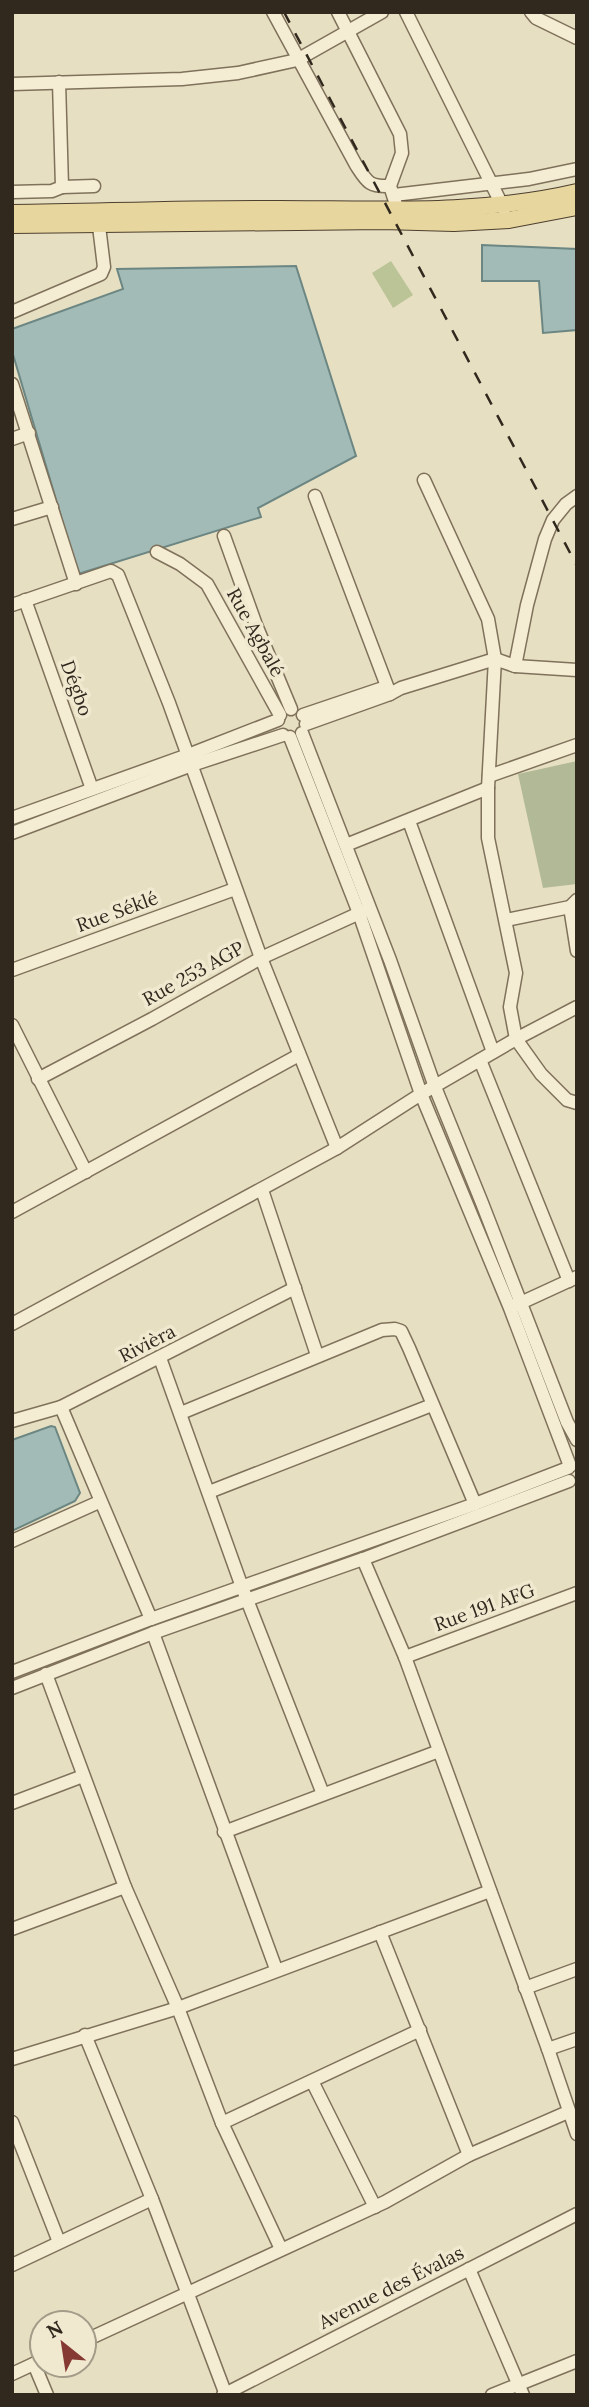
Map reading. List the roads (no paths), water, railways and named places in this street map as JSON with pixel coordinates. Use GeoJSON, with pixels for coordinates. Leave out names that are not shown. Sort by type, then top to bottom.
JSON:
{"type":"FeatureCollection","features":[{"type":"Feature","properties":{"kind":"main road"},"geometry":{"type":"LineString","coordinates":[[506,212],[577,192]]}},
{"type":"Feature","properties":{"kind":"main road"},"geometry":{"type":"LineString","coordinates":[[12,225],[250,208],[396,203],[506,212],[577,207]]}},
{"type":"Feature","properties":{"kind":"main road"},"geometry":{"type":"LineString","coordinates":[[12,213],[98,218]]}},
{"type":"Feature","properties":{"kind":"street"},"geometry":{"type":"LineString","coordinates":[[273,12],[363,176],[396,203],[577,169]]}},
{"type":"Feature","properties":{"kind":"street"},"geometry":{"type":"LineString","coordinates":[[338,12],[400,134],[402,153],[396,203]]}},
{"type":"Feature","properties":{"kind":"street"},"geometry":{"type":"LineString","coordinates":[[12,84],[182,79],[238,73],[297,60],[382,12]]}},
{"type":"Feature","properties":{"kind":"street"},"geometry":{"type":"LineString","coordinates":[[406,12],[506,212]]}},
{"type":"Feature","properties":{"kind":"street"},"geometry":{"type":"LineString","coordinates":[[531,12],[536,18],[577,38]]}},
{"type":"Feature","properties":{"kind":"street"},"geometry":{"type":"LineString","coordinates":[[59,82],[62,187]]}},
{"type":"Feature","properties":{"kind":"street"},"geometry":{"type":"LineString","coordinates":[[12,192],[94,186]]}},
{"type":"Feature","properties":{"kind":"street"},"geometry":{"type":"LineString","coordinates":[[12,312],[101,274],[104,267],[98,218]]}},
{"type":"Feature","properties":{"kind":"street"},"geometry":{"type":"LineString","coordinates":[[12,384],[76,584]]}},
{"type":"Feature","properties":{"kind":"street"},"geometry":{"type":"LineString","coordinates":[[12,439],[29,433]]}},
{"type":"Feature","properties":{"kind":"street"},"geometry":{"type":"LineString","coordinates":[[424,480],[488,619],[495,659],[488,782],[488,838],[516,973],[510,1007],[516,1039],[541,1074],[567,1100],[577,1103]]}},
{"type":"Feature","properties":{"kind":"street"},"geometry":{"type":"LineString","coordinates":[[315,496],[393,690]]}},
{"type":"Feature","properties":{"kind":"street"},"geometry":{"type":"LineString","coordinates":[[515,666],[527,605],[545,540],[553,520],[566,504],[577,496]]}},
{"type":"Feature","properties":{"kind":"street"},"geometry":{"type":"LineString","coordinates":[[12,519],[52,507]]}},
{"type":"Feature","properties":{"kind":"street","name":"Rue Agbalé"},"geometry":{"type":"LineString","coordinates":[[224,536],[256,625],[283,715]]}},
{"type":"Feature","properties":{"kind":"street","name":"Rue Agbalé"},"geometry":{"type":"LineString","coordinates":[[157,552],[180,564],[207,584],[283,715]]}},
{"type":"Feature","properties":{"kind":"street"},"geometry":{"type":"LineString","coordinates":[[19,603],[111,571],[118,575],[190,760],[235,890],[337,1148]]}},
{"type":"Feature","properties":{"kind":"street","name":"Dégbo"},"geometry":{"type":"LineString","coordinates":[[19,603],[92,789]]}},
{"type":"Feature","properties":{"kind":"street"},"geometry":{"type":"LineString","coordinates":[[12,818],[92,789],[297,729],[393,690],[495,659],[515,666],[577,670]]}},
{"type":"Feature","properties":{"kind":"street"},"geometry":{"type":"LineString","coordinates":[[283,715],[280,730],[297,729]]}},
{"type":"Feature","properties":{"kind":"street"},"geometry":{"type":"LineString","coordinates":[[283,715],[297,729],[346,845],[421,1094],[577,1440]]}},
{"type":"Feature","properties":{"kind":"street"},"geometry":{"type":"LineString","coordinates":[[12,833],[190,760],[283,715]]}},
{"type":"Feature","properties":{"kind":"street"},"geometry":{"type":"LineString","coordinates":[[297,729],[435,1087],[572,1472]]}},
{"type":"Feature","properties":{"kind":"street"},"geometry":{"type":"LineString","coordinates":[[346,845],[409,821],[488,782],[577,745]]}},
{"type":"Feature","properties":{"kind":"street"},"geometry":{"type":"LineString","coordinates":[[409,821],[493,1052]]}},
{"type":"Feature","properties":{"kind":"street","name":"Rue Séklé"},"geometry":{"type":"LineString","coordinates":[[12,970],[235,890]]}},
{"type":"Feature","properties":{"kind":"street"},"geometry":{"type":"LineString","coordinates":[[506,920],[573,903],[577,951]]}},
{"type":"Feature","properties":{"kind":"street","name":"Rue 253 AGP"},"geometry":{"type":"LineString","coordinates":[[38,1079],[261,958],[365,911]]}},
{"type":"Feature","properties":{"kind":"street"},"geometry":{"type":"LineString","coordinates":[[12,1324],[337,1148],[421,1094],[577,1007]]}},
{"type":"Feature","properties":{"kind":"street"},"geometry":{"type":"LineString","coordinates":[[12,1026],[86,1172]]}},
{"type":"Feature","properties":{"kind":"street"},"geometry":{"type":"LineString","coordinates":[[12,1212],[299,1055]]}},
{"type":"Feature","properties":{"kind":"street"},"geometry":{"type":"LineString","coordinates":[[480,1060],[573,1279],[515,1306]]}},
{"type":"Feature","properties":{"kind":"street"},"geometry":{"type":"LineString","coordinates":[[262,1190],[317,1355]]}},
{"type":"Feature","properties":{"kind":"street","name":"Rivièra"},"geometry":{"type":"LineString","coordinates":[[12,1421],[61,1408],[295,1288]]}},
{"type":"Feature","properties":{"kind":"street"},"geometry":{"type":"LineString","coordinates":[[181,1413],[388,1328],[401,1331],[475,1504]]}},
{"type":"Feature","properties":{"kind":"street"},"geometry":{"type":"LineString","coordinates":[[160,1358],[242,1587],[323,1794]]}},
{"type":"Feature","properties":{"kind":"street"},"geometry":{"type":"LineString","coordinates":[[209,1492],[432,1405]]}},
{"type":"Feature","properties":{"kind":"street"},"geometry":{"type":"LineString","coordinates":[[61,1408],[151,1619]]}},
{"type":"Feature","properties":{"kind":"street"},"geometry":{"type":"LineString","coordinates":[[12,1672],[151,1619],[572,1472]]}},
{"type":"Feature","properties":{"kind":"street"},"geometry":{"type":"LineString","coordinates":[[12,1688],[153,1633],[363,1559],[572,1472]]}},
{"type":"Feature","properties":{"kind":"street"},"geometry":{"type":"LineString","coordinates":[[12,1541],[99,1502]]}},
{"type":"Feature","properties":{"kind":"street"},"geometry":{"type":"LineString","coordinates":[[363,1559],[405,1657],[577,2134]]}},
{"type":"Feature","properties":{"kind":"street","name":"Rue 191 AFG"},"geometry":{"type":"LineString","coordinates":[[405,1657],[577,1593]]}},
{"type":"Feature","properties":{"kind":"street"},"geometry":{"type":"LineString","coordinates":[[153,1633],[276,1969]]}},
{"type":"Feature","properties":{"kind":"street"},"geometry":{"type":"LineString","coordinates":[[46,1674],[125,1887],[178,2008],[222,2123],[281,2249]]}},
{"type":"Feature","properties":{"kind":"street"},"geometry":{"type":"LineString","coordinates":[[224,1832],[439,1751]]}},
{"type":"Feature","properties":{"kind":"street"},"geometry":{"type":"LineString","coordinates":[[12,1802],[83,1776]]}},
{"type":"Feature","properties":{"kind":"street"},"geometry":{"type":"LineString","coordinates":[[12,1929],[125,1887]]}},
{"type":"Feature","properties":{"kind":"street"},"geometry":{"type":"LineString","coordinates":[[12,2059],[178,2008],[489,1891]]}},
{"type":"Feature","properties":{"kind":"street"},"geometry":{"type":"LineString","coordinates":[[380,1932],[469,2155]]}},
{"type":"Feature","properties":{"kind":"street"},"geometry":{"type":"LineString","coordinates":[[525,1988],[577,1969]]}},
{"type":"Feature","properties":{"kind":"street"},"geometry":{"type":"LineString","coordinates":[[222,2123],[421,2030]]}},
{"type":"Feature","properties":{"kind":"street"},"geometry":{"type":"LineString","coordinates":[[85,2035],[152,2199],[225,2394]]}},
{"type":"Feature","properties":{"kind":"street"},"geometry":{"type":"LineString","coordinates":[[548,2049],[577,2039]]}},
{"type":"Feature","properties":{"kind":"street"},"geometry":{"type":"LineString","coordinates":[[312,2081],[374,2207]]}},
{"type":"Feature","properties":{"kind":"street"},"geometry":{"type":"LineString","coordinates":[[98,2335],[374,2207],[469,2155],[568,2112]]}},
{"type":"Feature","properties":{"kind":"street"},"geometry":{"type":"LineString","coordinates":[[12,2122],[59,2242]]}},
{"type":"Feature","properties":{"kind":"street"},"geometry":{"type":"LineString","coordinates":[[12,2266],[152,2199]]}},
{"type":"Feature","properties":{"kind":"street","name":"Avenue des Évalas"},"geometry":{"type":"LineString","coordinates":[[225,2394],[577,2214]]}},
{"type":"Feature","properties":{"kind":"street"},"geometry":{"type":"LineString","coordinates":[[469,2269],[520,2389]]}},
{"type":"Feature","properties":{"kind":"street"},"geometry":{"type":"LineString","coordinates":[[492,2395],[520,2389],[577,2361]]}},
{"type":"Feature","properties":{"kind":"water"},"geometry":{"type":"Polygon","coordinates":[[[482,245],[577,249],[577,330],[543,333],[539,281],[482,281],[482,245]]]}},
{"type":"Feature","properties":{"kind":"water"},"geometry":{"type":"Polygon","coordinates":[[[296,266],[356,456],[258,508],[261,517],[78,574],[12,351],[12,329],[123,289],[117,269],[296,266]]]}},
{"type":"Feature","properties":{"kind":"water"},"geometry":{"type":"Polygon","coordinates":[[[51,1426],[55,1427],[80,1493],[75,1501],[12,1531],[12,1440],[51,1426]]]}},
{"type":"Feature","properties":{"kind":"railway"},"geometry":{"type":"LineString","coordinates":[[284,12],[577,566]]}}]}
